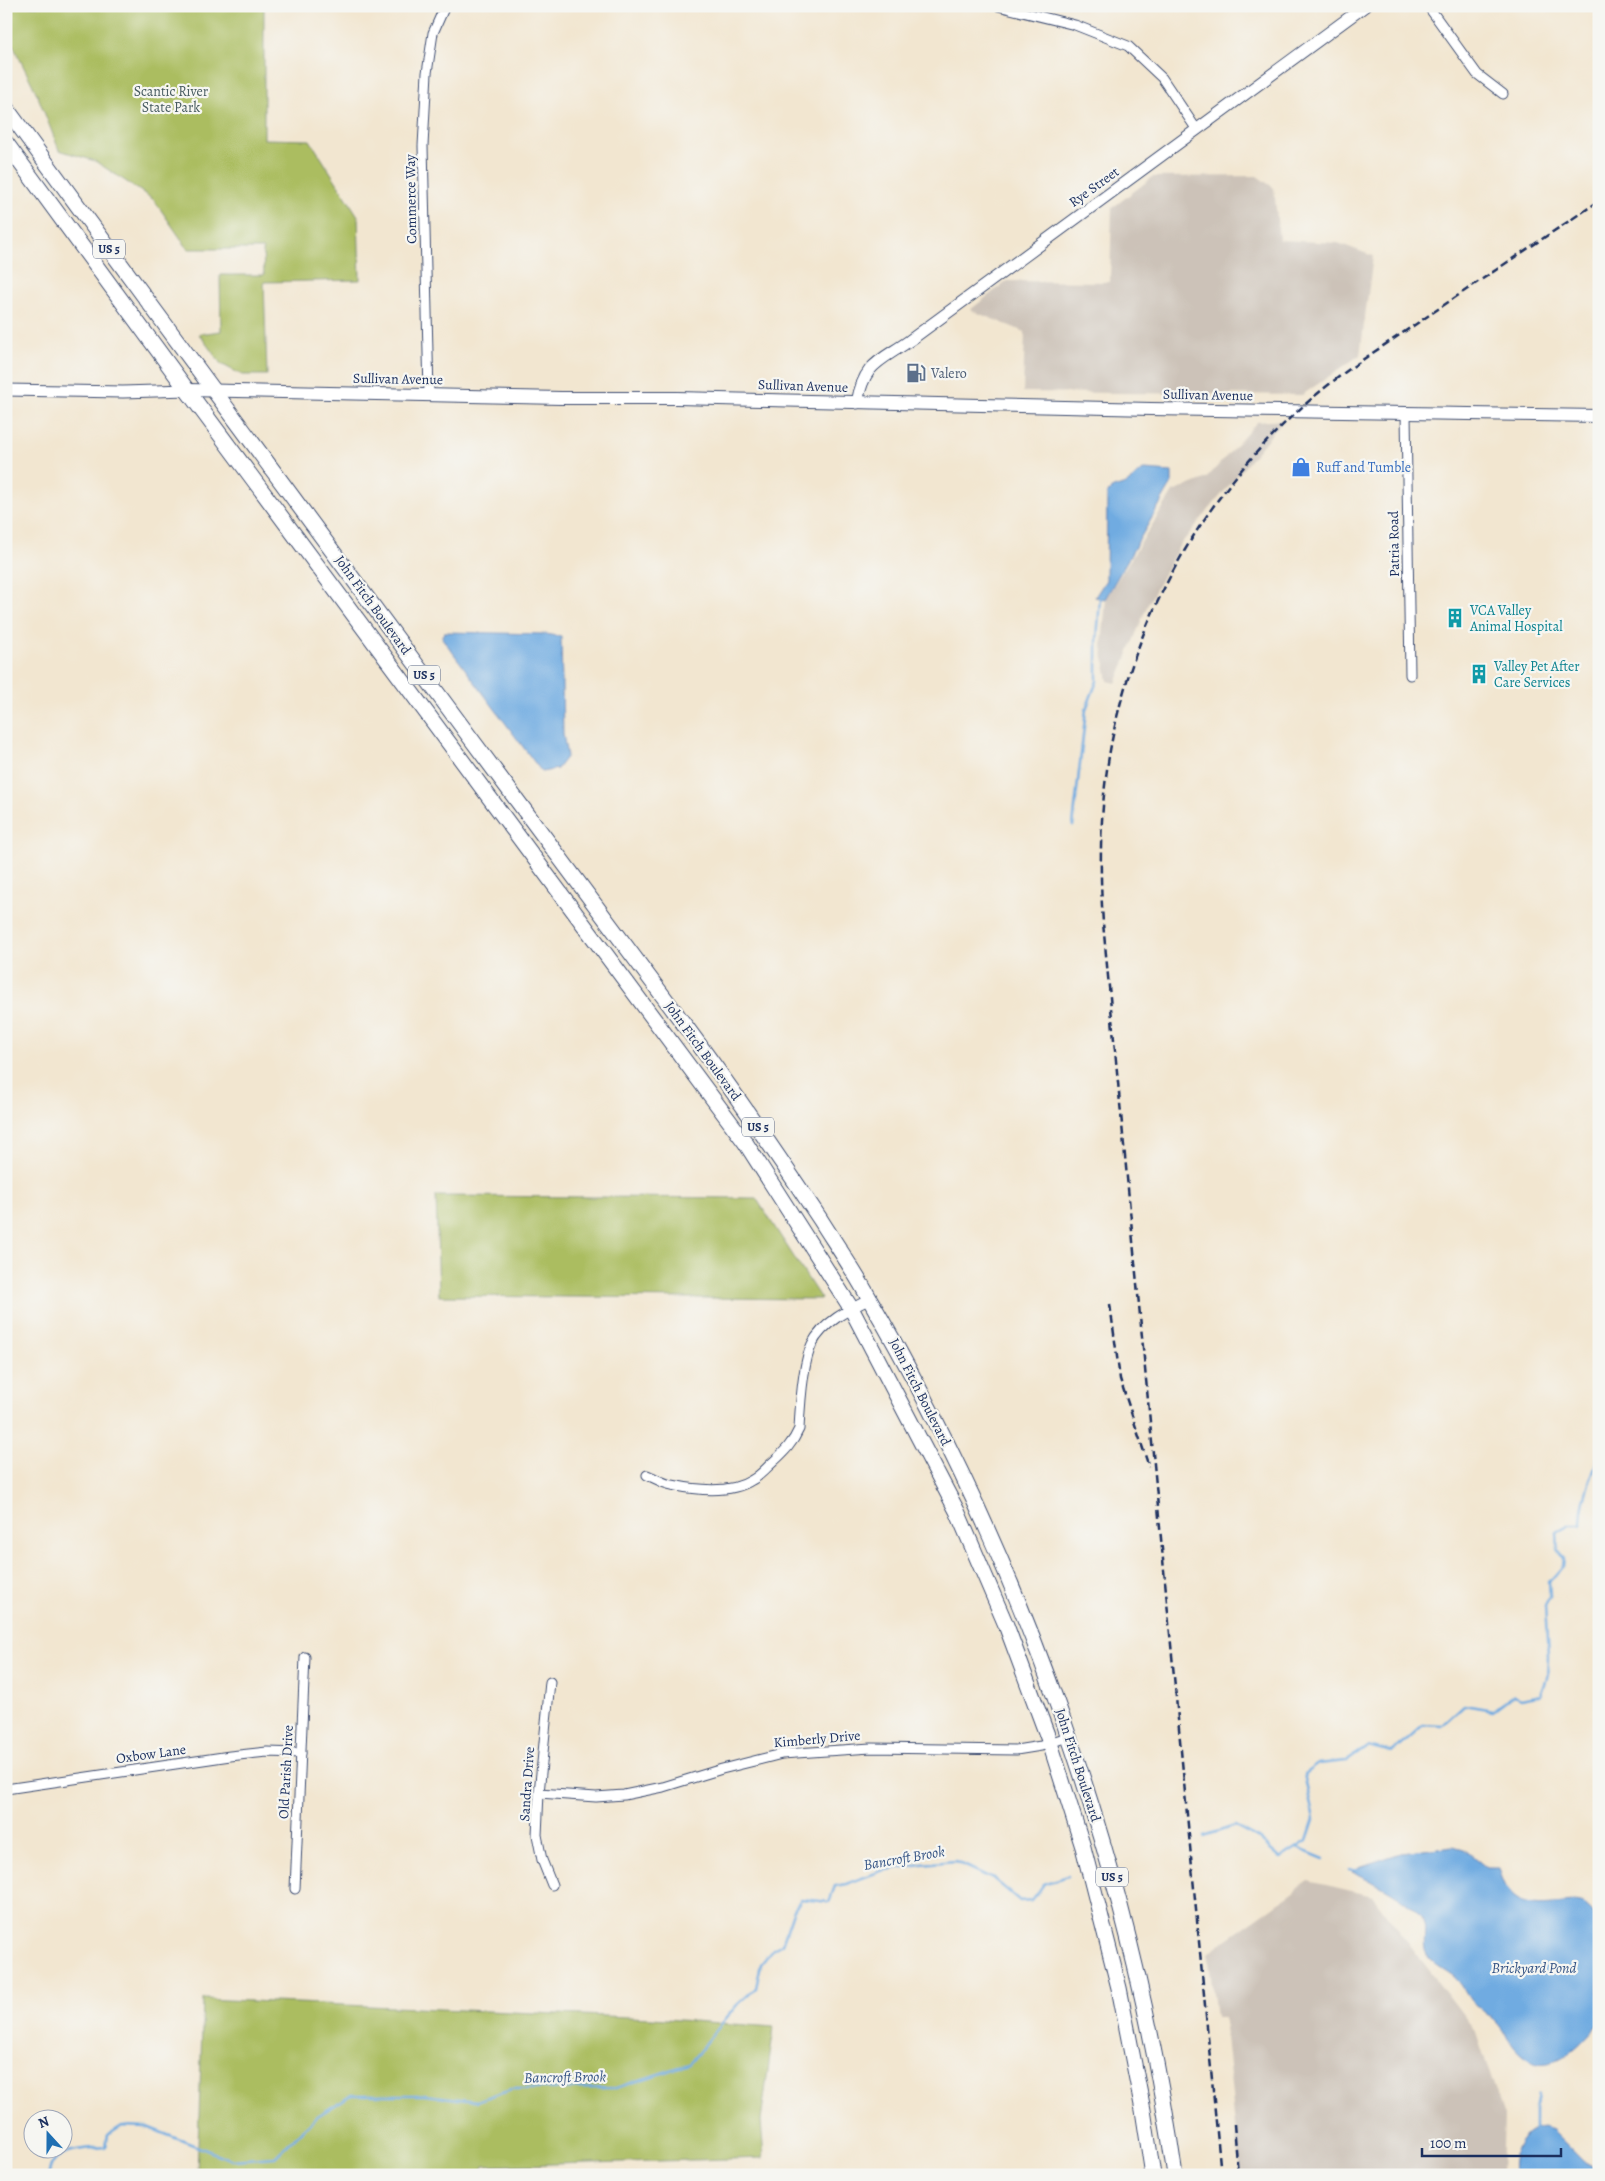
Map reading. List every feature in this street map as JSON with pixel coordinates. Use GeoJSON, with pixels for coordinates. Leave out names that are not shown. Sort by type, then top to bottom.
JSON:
{"type":"FeatureCollection","features":[{"type":"Feature","properties":{"kind":"highway","name":"John Fitch Boulevard"},"geometry":{"type":"LineString","coordinates":[[6,108],[212,389],[727,1081],[795,1181],[870,1299],[920,1389],[972,1495],[1025,1617],[1070,1736],[1106,1854],[1148,2020],[1166,2113],[1175,2175]]}},
{"type":"Feature","properties":{"kind":"highway","name":"John Fitch Boulevard"},"geometry":{"type":"LineString","coordinates":[[6,143],[745,1142],[851,1308],[954,1504],[1006,1625],[1050,1743],[1083,1847],[1111,1955],[1143,2110],[1153,2175]]}},
{"type":"Feature","properties":{"kind":"highway"},"geometry":{"type":"LineString","coordinates":[[620,973],[637,961]]}},
{"type":"Feature","properties":{"kind":"highway"},"geometry":{"type":"LineString","coordinates":[[954,1504],[972,1495]]}},
{"type":"Feature","properties":{"kind":"highway"},"geometry":{"type":"LineString","coordinates":[[1006,1625],[1025,1617]]}},
{"type":"Feature","properties":{"kind":"highway"},"geometry":{"type":"LineString","coordinates":[[1126,2024],[1148,2020]]}},
{"type":"Feature","properties":{"kind":"main road","name":"Sullivan Avenue"},"geometry":{"type":"LineString","coordinates":[[187,390],[1599,416]]}},
{"type":"Feature","properties":{"kind":"street","name":"Commerce Way"},"geometry":{"type":"LineString","coordinates":[[429,394],[423,146],[427,73],[433,33],[445,6]]}},
{"type":"Feature","properties":{"kind":"street"},"geometry":{"type":"LineString","coordinates":[[998,6],[1074,25],[1128,46],[1162,78],[1197,130]]}},
{"type":"Feature","properties":{"kind":"street","name":"Rye Street"},"geometry":{"type":"LineString","coordinates":[[857,403],[860,384],[867,371],[878,361],[909,341],[1365,6]]}},
{"type":"Feature","properties":{"kind":"street"},"geometry":{"type":"LineString","coordinates":[[1428,6],[1477,74],[1503,94]]}},
{"type":"Feature","properties":{"kind":"street","name":"Sullivan Avenue"},"geometry":{"type":"LineString","coordinates":[[6,390],[123,392],[187,390]]}},
{"type":"Feature","properties":{"kind":"street","name":"Patria Road"},"geometry":{"type":"LineString","coordinates":[[1406,413],[1410,675]]}},
{"type":"Feature","properties":{"kind":"street"},"geometry":{"type":"LineString","coordinates":[[647,1474],[670,1485],[708,1489],[728,1489],[753,1480],[788,1448],[799,1429],[807,1362],[812,1344],[824,1329],[851,1308],[870,1299]]}},
{"type":"Feature","properties":{"kind":"street","name":"Old Parish Drive"},"geometry":{"type":"LineString","coordinates":[[295,1889],[305,1657]]}},
{"type":"Feature","properties":{"kind":"street","name":"Sandra Drive"},"geometry":{"type":"LineString","coordinates":[[550,1682],[539,1793],[537,1835],[542,1860],[552,1885]]}},
{"type":"Feature","properties":{"kind":"street","name":"Kimberly Drive"},"geometry":{"type":"LineString","coordinates":[[539,1793],[596,1797],[624,1795],[663,1787],[722,1768],[782,1754],[871,1748],[1016,1750],[1050,1743],[1070,1736]]}},
{"type":"Feature","properties":{"kind":"street","name":"Oxbow Lane"},"geometry":{"type":"LineString","coordinates":[[6,1789],[230,1756],[267,1752],[301,1753]]}},
{"type":"Feature","properties":{"kind":"shaded area"},"geometry":{"type":"Polygon","coordinates":[[[1257,176],[1274,188],[1279,240],[1338,243],[1373,256],[1360,355],[1302,395],[1023,392],[1025,332],[970,310],[1007,281],[1110,282],[1112,208],[1153,177],[1257,176]]]}},
{"type":"Feature","properties":{"kind":"shaded area"},"geometry":{"type":"Polygon","coordinates":[[[1283,420],[1179,546],[1148,604],[1116,683],[1108,681],[1102,647],[1106,598],[1173,492],[1207,478],[1257,422],[1283,420]]]}},
{"type":"Feature","properties":{"kind":"shaded area"},"geometry":{"type":"Polygon","coordinates":[[[1309,1881],[1373,1896],[1476,2032],[1504,2117],[1502,2175],[1240,2175],[1224,2017],[1216,2017],[1208,1953],[1309,1881]]]}},
{"type":"Feature","properties":{"kind":"green space","name":"Scantic River State Park"},"geometry":{"type":"Polygon","coordinates":[[[6,6],[264,6],[264,139],[310,140],[358,216],[360,280],[264,282],[267,375],[242,375],[221,364],[199,334],[221,331],[220,275],[264,275],[263,249],[188,249],[154,200],[95,161],[59,150],[37,94],[9,37],[6,38],[6,6]]]}},
{"type":"Feature","properties":{"kind":"green space"},"geometry":{"type":"Polygon","coordinates":[[[436,1196],[756,1198],[821,1299],[439,1296],[436,1196]]]}},
{"type":"Feature","properties":{"kind":"green space"},"geometry":{"type":"Polygon","coordinates":[[[203,1999],[652,2018],[774,2027],[761,2121],[764,2158],[484,2166],[480,2175],[197,2175],[203,1999]]]}},
{"type":"Feature","properties":{"kind":"water"},"geometry":{"type":"Polygon","coordinates":[[[1144,470],[1172,472],[1172,483],[1105,599],[1095,597],[1106,580],[1107,493],[1131,481],[1144,470]]]}},
{"type":"Feature","properties":{"kind":"water"},"geometry":{"type":"Polygon","coordinates":[[[444,632],[546,634],[561,637],[563,734],[567,756],[557,769],[542,772],[442,638],[444,632]]]}},
{"type":"Feature","properties":{"kind":"water","name":"Brickyard Pond"},"geometry":{"type":"Polygon","coordinates":[[[1453,1846],[1464,1849],[1487,1868],[1499,1868],[1508,1890],[1521,1901],[1540,1905],[1573,1902],[1583,1904],[1590,1909],[1599,1921],[1599,2024],[1581,2043],[1561,2059],[1550,2063],[1538,2063],[1527,2058],[1515,2048],[1500,2026],[1474,2004],[1456,1978],[1434,1963],[1427,1955],[1424,1945],[1425,1930],[1420,1915],[1398,1896],[1353,1872],[1359,1867],[1401,1853],[1453,1846]]]}},
{"type":"Feature","properties":{"kind":"water"},"geometry":{"type":"Polygon","coordinates":[[[1544,2128],[1553,2131],[1584,2162],[1599,2170],[1599,2175],[1514,2175],[1514,2159],[1519,2144],[1529,2133],[1544,2128]]]}},
{"type":"Feature","properties":{"kind":"waterway"},"geometry":{"type":"LineString","coordinates":[[1073,826],[1086,709],[1097,681],[1097,639],[1100,598]]}},
{"type":"Feature","properties":{"kind":"waterway","name":"Bancroft Brook"},"geometry":{"type":"LineString","coordinates":[[1204,1836],[1235,1826],[1258,1838],[1281,1858],[1307,1841],[1314,1820],[1304,1774],[1318,1764],[1346,1761],[1367,1746],[1393,1752],[1423,1725],[1441,1726],[1464,1705],[1493,1710],[1513,1695],[1521,1699],[1541,1695],[1547,1678],[1548,1656],[1545,1606],[1550,1597],[1549,1582],[1563,1566],[1564,1558],[1558,1549],[1557,1532],[1570,1525],[1581,1525],[1585,1498],[1599,1454]]}},
{"type":"Feature","properties":{"kind":"waterway"},"geometry":{"type":"LineString","coordinates":[[1297,1848],[1324,1859]]}},
{"type":"Feature","properties":{"kind":"waterway","name":"Bancroft Brook"},"geometry":{"type":"LineString","coordinates":[[49,2175],[51,2166],[62,2154],[79,2149],[106,2147],[108,2135],[122,2126],[147,2127],[232,2160],[275,2157],[316,2117],[351,2095],[424,2095],[477,2101],[511,2089],[616,2088],[689,2064],[736,2006],[756,1988],[761,1964],[773,1949],[782,1944],[793,1912],[801,1899],[829,1902],[835,1886],[846,1884],[881,1871],[921,1864],[955,1861],[995,1880],[1020,1901],[1032,1900],[1044,1884],[1068,1876]]}},
{"type":"Feature","properties":{"kind":"waterway"},"geometry":{"type":"LineString","coordinates":[[1350,1869],[1358,1871]]}},
{"type":"Feature","properties":{"kind":"waterway"},"geometry":{"type":"LineString","coordinates":[[1535,2132],[1535,2109],[1538,2094]]}},
{"type":"Feature","properties":{"kind":"railway"},"geometry":{"type":"LineString","coordinates":[[1221,2175],[1103,923],[1101,834],[1107,767],[1111,745],[1123,696],[1138,648],[1158,601],[1181,556],[1208,514],[1239,473],[1272,436],[1309,401],[1349,369],[1599,201]]}},
{"type":"Feature","properties":{"kind":"railway"},"geometry":{"type":"LineString","coordinates":[[1110,1304],[1120,1379],[1149,1467]]}},
{"type":"Feature","properties":{"kind":"railway"},"geometry":{"type":"LineString","coordinates":[[1234,2124],[1238,2175]]}},
{"type":"Feature","properties":{"kind":"place","name":"Valero"},"geometry":{"type":"Point","coordinates":[916,373]}},
{"type":"Feature","properties":{"kind":"place","name":"Ruff and Tumble"},"geometry":{"type":"Point","coordinates":[1301,467]}},
{"type":"Feature","properties":{"kind":"place","name":"VCA Valley Animal Hospital"},"geometry":{"type":"Point","coordinates":[1455,618]}},
{"type":"Feature","properties":{"kind":"place","name":"Valley Pet After Care Services"},"geometry":{"type":"Point","coordinates":[1479,674]}}]}
